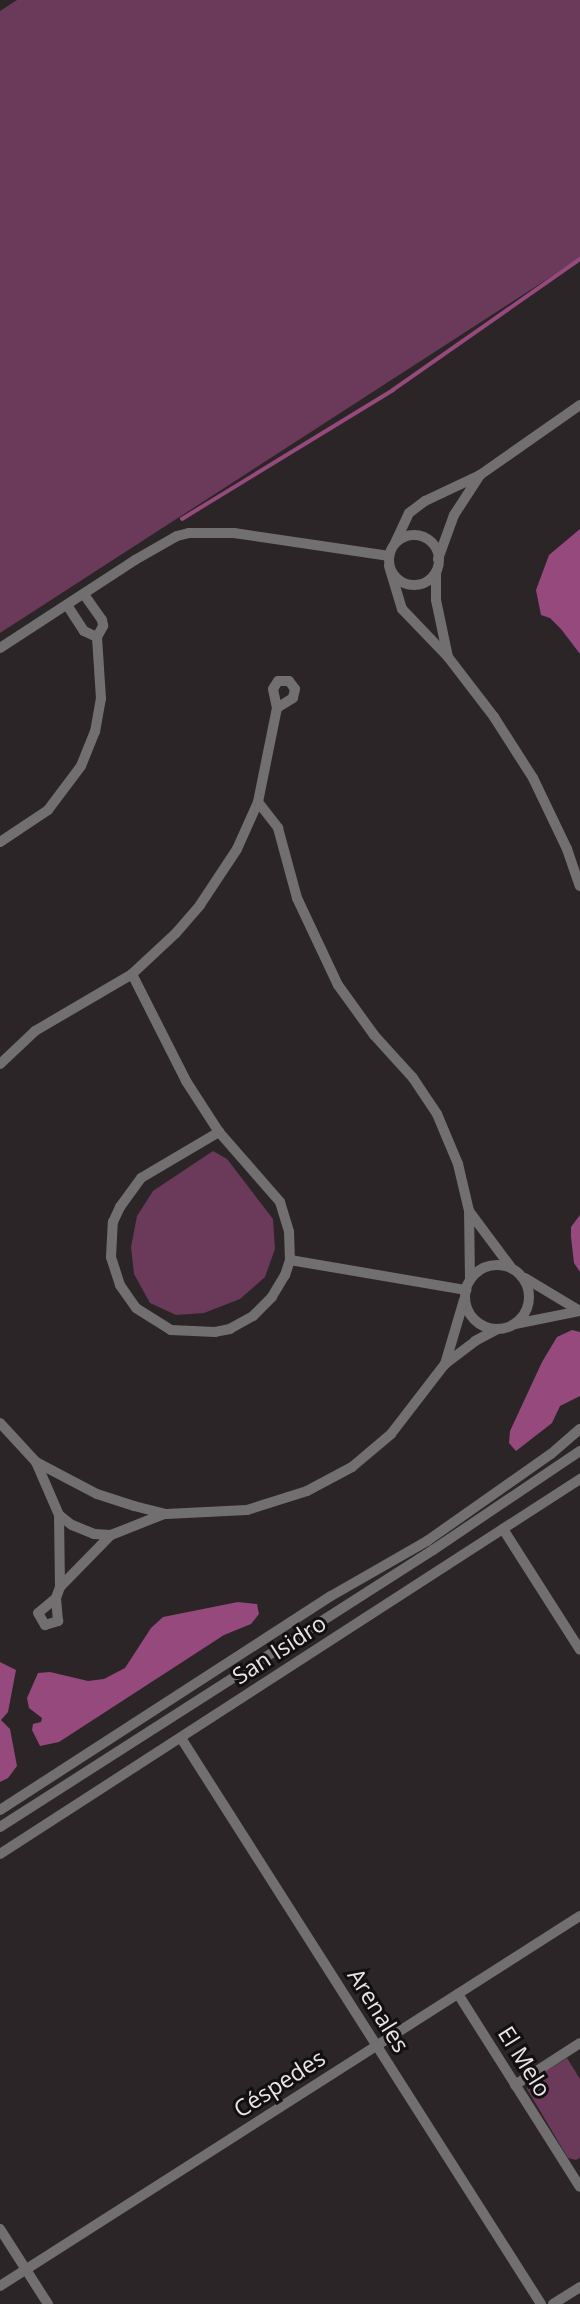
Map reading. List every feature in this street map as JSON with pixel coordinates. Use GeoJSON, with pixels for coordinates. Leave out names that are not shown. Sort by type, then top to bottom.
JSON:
{"type":"FeatureCollection","features":[{"type":"Feature","properties":{"kind":"street"},"geometry":{"type":"LineString","coordinates":[[580,405],[480,475],[436,495],[409,513],[389,561],[395,594],[402,609],[448,657],[494,717],[533,778],[567,849],[580,886]]}},
{"type":"Feature","properties":{"kind":"street"},"geometry":{"type":"LineString","coordinates":[[448,657],[436,600],[438,559],[454,514],[480,475]]}},
{"type":"Feature","properties":{"kind":"street"},"geometry":{"type":"LineString","coordinates":[[0,648],[177,536],[201,531],[389,561]]}},
{"type":"Feature","properties":{"kind":"street"},"geometry":{"type":"LineString","coordinates":[[395,543],[407,536],[420,536],[435,547],[438,559]]}},
{"type":"Feature","properties":{"kind":"street"},"geometry":{"type":"LineString","coordinates":[[389,561],[400,581],[413,585],[426,582],[436,572]]}},
{"type":"Feature","properties":{"kind":"street"},"geometry":{"type":"LineString","coordinates":[[0,842],[48,810],[70,783],[85,758],[95,732],[101,699],[97,637],[103,626],[84,594]]}},
{"type":"Feature","properties":{"kind":"street"},"geometry":{"type":"LineString","coordinates":[[67,605],[89,635],[97,637]]}},
{"type":"Feature","properties":{"kind":"street"},"geometry":{"type":"LineString","coordinates":[[80,623],[85,613],[96,611]]}},
{"type":"Feature","properties":{"kind":"street"},"geometry":{"type":"LineString","coordinates":[[0,1063],[46,1023],[132,974],[176,933],[206,897],[237,849],[258,802],[277,708]]}},
{"type":"Feature","properties":{"kind":"street"},"geometry":{"type":"LineString","coordinates":[[258,802],[278,828],[297,898],[338,985],[374,1035],[413,1078],[437,1114],[458,1164],[469,1211],[467,1289],[470,1314],[478,1322],[500,1329]]}},
{"type":"Feature","properties":{"kind":"street"},"geometry":{"type":"LineString","coordinates":[[132,974],[172,1057],[219,1132],[280,1202],[289,1232],[290,1260],[280,1286],[262,1308],[241,1324],[215,1332],[185,1332],[159,1325],[136,1308],[120,1285],[114,1271],[111,1240],[114,1222],[125,1199],[141,1178],[219,1132]]}},
{"type":"Feature","properties":{"kind":"street"},"geometry":{"type":"LineString","coordinates":[[469,1211],[528,1290],[529,1302],[525,1313],[512,1325]]}},
{"type":"Feature","properties":{"kind":"street"},"geometry":{"type":"LineString","coordinates":[[290,1260],[467,1289]]}},
{"type":"Feature","properties":{"kind":"street"},"geometry":{"type":"LineString","coordinates":[[444,1364],[467,1289],[488,1266],[516,1271],[580,1311]]}},
{"type":"Feature","properties":{"kind":"street"},"geometry":{"type":"LineString","coordinates":[[0,1423],[36,1462],[60,1515],[58,1593],[111,1535],[166,1514],[247,1510],[296,1496],[332,1479],[391,1434],[444,1364],[475,1341],[512,1325],[580,1311]]}},
{"type":"Feature","properties":{"kind":"street"},"geometry":{"type":"LineString","coordinates":[[0,1810],[331,1596],[409,1560],[551,1454],[580,1429]]}},
{"type":"Feature","properties":{"kind":"street"},"geometry":{"type":"LineString","coordinates":[[0,1827],[580,1451]]}},
{"type":"Feature","properties":{"kind":"street"},"geometry":{"type":"LineString","coordinates":[[36,1462],[97,1494],[166,1514]]}},
{"type":"Feature","properties":{"kind":"street","name":"San Isidro"},"geometry":{"type":"LineString","coordinates":[[0,1854],[580,1479]]}},
{"type":"Feature","properties":{"kind":"street"},"geometry":{"type":"LineString","coordinates":[[60,1515],[84,1530],[111,1535]]}},
{"type":"Feature","properties":{"kind":"street"},"geometry":{"type":"LineString","coordinates":[[503,1529],[580,1650]]}},
{"type":"Feature","properties":{"kind":"street","name":"Arenales"},"geometry":{"type":"LineString","coordinates":[[181,1738],[541,2304]]}},
{"type":"Feature","properties":{"kind":"street","name":"Céspedes"},"geometry":{"type":"LineString","coordinates":[[0,2286],[580,1916]]}},
{"type":"Feature","properties":{"kind":"street","name":"El Melo"},"geometry":{"type":"LineString","coordinates":[[457,1994],[515,2085],[575,2169],[580,2187]]}},
{"type":"Feature","properties":{"kind":"street"},"geometry":{"type":"LineString","coordinates":[[515,2085],[580,2043]]}},
{"type":"Feature","properties":{"kind":"street"},"geometry":{"type":"LineString","coordinates":[[0,2230],[48,2304]]}},
{"type":"Feature","properties":{"kind":"street"},"geometry":{"type":"LineString","coordinates":[[553,2304],[580,2287]]}},
{"type":"Feature","properties":{"kind":"shaded area"},"geometry":{"type":"Polygon","coordinates":[[[17,0],[580,0],[580,258],[0,633],[0,11],[17,0]]]}},
{"type":"Feature","properties":{"kind":"shaded area"},"geometry":{"type":"Polygon","coordinates":[[[580,529],[580,654],[550,618],[541,615],[536,590],[549,555],[580,529]]]}},
{"type":"Feature","properties":{"kind":"shaded area"},"geometry":{"type":"Polygon","coordinates":[[[213,1151],[227,1159],[273,1219],[275,1249],[265,1277],[240,1299],[204,1313],[176,1315],[150,1303],[134,1274],[131,1247],[137,1216],[153,1191],[213,1151]]]}},
{"type":"Feature","properties":{"kind":"shaded area"},"geometry":{"type":"Polygon","coordinates":[[[580,1215],[580,1272],[574,1263],[571,1227],[580,1215]]]}},
{"type":"Feature","properties":{"kind":"shaded area"},"geometry":{"type":"Polygon","coordinates":[[[572,1330],[580,1332],[580,1396],[560,1406],[552,1423],[516,1451],[509,1443],[510,1431],[542,1362],[557,1337],[572,1330]]]}},
{"type":"Feature","properties":{"kind":"shaded area"},"geometry":{"type":"Polygon","coordinates":[[[238,1602],[257,1604],[259,1614],[251,1624],[224,1635],[59,1742],[40,1746],[32,1730],[33,1724],[41,1722],[42,1718],[29,1708],[27,1698],[38,1673],[50,1672],[88,1681],[104,1679],[125,1668],[151,1628],[163,1617],[238,1602]]]}},
{"type":"Feature","properties":{"kind":"shaded area"},"geometry":{"type":"Polygon","coordinates":[[[0,1662],[16,1670],[8,1712],[1,1720],[10,1729],[17,1766],[8,1778],[0,1782],[0,1662]]]}},
{"type":"Feature","properties":{"kind":"shaded area"},"geometry":{"type":"Polygon","coordinates":[[[567,2058],[580,2079],[580,2158],[576,2160],[568,2158],[527,2089],[528,2082],[567,2058]]]}},
{"type":"Feature","properties":{"kind":"waterway"},"geometry":{"type":"LineString","coordinates":[[182,519],[393,390],[580,259]]}}]}
